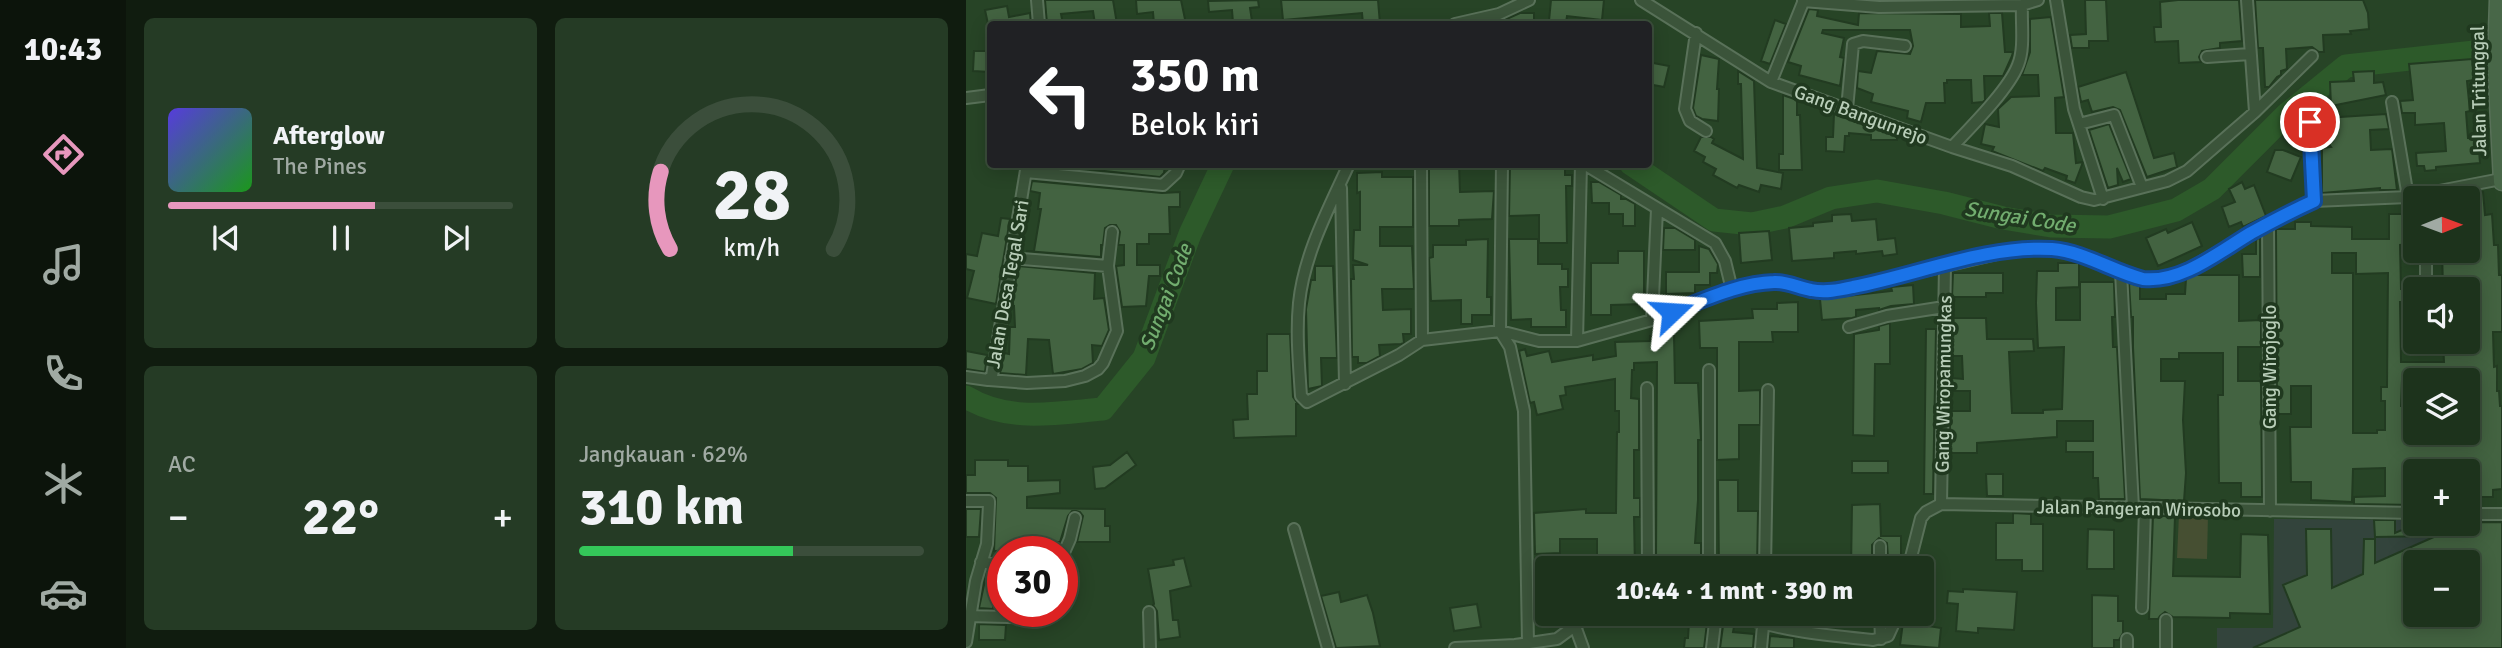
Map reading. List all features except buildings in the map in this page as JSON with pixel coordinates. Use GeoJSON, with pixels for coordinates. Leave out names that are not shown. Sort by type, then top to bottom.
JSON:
{"type":"FeatureCollection","features":[{"type":"Feature","properties":{"kind":"main road","name":"Jalan Tritunggal"},"geometry":{"type":"LineString","coordinates":[[2498,0],[2496,62],[2502,180]]}},
{"type":"Feature","properties":{"kind":"street"},"geometry":{"type":"LineString","coordinates":[[1037,0],[1040,21]]}},
{"type":"Feature","properties":{"kind":"street"},"geometry":{"type":"LineString","coordinates":[[1468,21],[1499,14],[1529,0]]}},
{"type":"Feature","properties":{"kind":"street","name":"Gang Bangunrejo"},"geometry":{"type":"LineString","coordinates":[[1641,0],[1771,82],[2012,166],[2081,197],[2103,199]]}},
{"type":"Feature","properties":{"kind":"street"},"geometry":{"type":"LineString","coordinates":[[1771,82],[1804,1],[1879,7],[1962,2],[2022,5],[2038,0]]}},
{"type":"Feature","properties":{"kind":"street"},"geometry":{"type":"LineString","coordinates":[[2056,0],[2069,84],[2103,199],[2174,178],[2187,171],[2255,113],[2312,56]]}},
{"type":"Feature","properties":{"kind":"street"},"geometry":{"type":"LineString","coordinates":[[2247,0],[2255,113]]}},
{"type":"Feature","properties":{"kind":"street"},"geometry":{"type":"LineString","coordinates":[[1952,147],[1986,111],[2017,68],[2022,5]]}},
{"type":"Feature","properties":{"kind":"street"},"geometry":{"type":"LineString","coordinates":[[1696,33],[1685,109],[1690,121],[1706,131]]}},
{"type":"Feature","properties":{"kind":"street"},"geometry":{"type":"LineString","coordinates":[[1847,109],[1853,44],[1863,41],[1905,46]]}},
{"type":"Feature","properties":{"kind":"street"},"geometry":{"type":"LineString","coordinates":[[2207,57],[2250,54]]}},
{"type":"Feature","properties":{"kind":"street"},"geometry":{"type":"LineString","coordinates":[[966,98],[987,95]]}},
{"type":"Feature","properties":{"kind":"street"},"geometry":{"type":"LineString","coordinates":[[2392,102],[2406,186]]}},
{"type":"Feature","properties":{"kind":"street"},"geometry":{"type":"LineString","coordinates":[[2079,124],[2115,115],[2142,187]]}},
{"type":"Feature","properties":{"kind":"street"},"geometry":{"type":"LineString","coordinates":[[2310,122],[2314,201]]}},
{"type":"Feature","properties":{"kind":"street"},"geometry":{"type":"LineString","coordinates":[[1027,169],[1163,186],[1179,168]]}},
{"type":"Feature","properties":{"kind":"street"},"geometry":{"type":"LineString","coordinates":[[1347,168],[1312,250],[1299,304],[1301,396],[1304,401],[1309,402],[1422,340],[1500,331],[1539,341],[1577,341],[1652,320],[1732,290],[1776,282],[1827,291],[2010,251],[2049,249],[2081,254],[2121,272],[2149,280],[2175,275],[2194,266],[2268,223],[2314,201],[2403,197]]}},
{"type":"Feature","properties":{"kind":"street"},"geometry":{"type":"LineString","coordinates":[[1422,168],[1422,340]]}},
{"type":"Feature","properties":{"kind":"street"},"geometry":{"type":"LineString","coordinates":[[1502,168],[1500,331],[1510,347],[1524,411],[1528,643]]}},
{"type":"Feature","properties":{"kind":"street"},"geometry":{"type":"LineString","coordinates":[[1577,341],[1583,168]]}},
{"type":"Feature","properties":{"kind":"street"},"geometry":{"type":"LineString","coordinates":[[1590,168],[1718,246],[1725,261],[1732,290]]}},
{"type":"Feature","properties":{"kind":"street","name":"Jalan Desa Tegal Sari"},"geometry":{"type":"LineString","coordinates":[[966,377],[989,380],[992,376],[1027,169]]}},
{"type":"Feature","properties":{"kind":"street"},"geometry":{"type":"LineString","coordinates":[[2474,186],[2502,180]]}},
{"type":"Feature","properties":{"kind":"street"},"geometry":{"type":"LineString","coordinates":[[1340,183],[1345,384]]}},
{"type":"Feature","properties":{"kind":"street"},"geometry":{"type":"LineString","coordinates":[[1652,320],[1657,209]]}},
{"type":"Feature","properties":{"kind":"street","name":"Gang Wirojoglo"},"geometry":{"type":"LineString","coordinates":[[2268,223],[2270,511]]}},
{"type":"Feature","properties":{"kind":"street"},"geometry":{"type":"LineString","coordinates":[[989,380],[1027,383],[1065,381],[1085,376],[1103,363],[1117,331],[1108,265],[1112,232]]}},
{"type":"Feature","properties":{"kind":"street"},"geometry":{"type":"LineString","coordinates":[[1011,258],[1108,265]]}},
{"type":"Feature","properties":{"kind":"street","name":"Gang Wiropamungkas"},"geometry":{"type":"LineString","coordinates":[[1941,504],[1945,265]]}},
{"type":"Feature","properties":{"kind":"street"},"geometry":{"type":"LineString","coordinates":[[2121,272],[2139,508],[2142,608]]}},
{"type":"Feature","properties":{"kind":"street"},"geometry":{"type":"LineString","coordinates":[[1849,327],[1887,316],[1944,307]]}},
{"type":"Feature","properties":{"kind":"street"},"geometry":{"type":"LineString","coordinates":[[1709,370],[1709,556]]}},
{"type":"Feature","properties":{"kind":"street"},"geometry":{"type":"LineString","coordinates":[[1647,388],[1648,556]]}},
{"type":"Feature","properties":{"kind":"street"},"geometry":{"type":"LineString","coordinates":[[1765,556],[1768,390]]}},
{"type":"Feature","properties":{"kind":"street"},"geometry":{"type":"LineString","coordinates":[[966,501],[989,502],[988,538],[967,616],[966,642]]}},
{"type":"Feature","properties":{"kind":"street"},"geometry":{"type":"LineString","coordinates":[[1911,556],[1921,518],[1941,504]]}},
{"type":"Feature","properties":{"kind":"street","name":"Jalan Pangeran Wirosobo"},"geometry":{"type":"LineString","coordinates":[[1941,504],[2403,513]]}},
{"type":"Feature","properties":{"kind":"street"},"geometry":{"type":"LineString","coordinates":[[2480,514],[2502,514]]}},
{"type":"Feature","properties":{"kind":"street"},"geometry":{"type":"LineString","coordinates":[[1071,536],[1074,518]]}},
{"type":"Feature","properties":{"kind":"street"},"geometry":{"type":"LineString","coordinates":[[1294,529],[1328,648]]}},
{"type":"Feature","properties":{"kind":"street"},"geometry":{"type":"LineString","coordinates":[[1880,547],[1880,556]]}},
{"type":"Feature","properties":{"kind":"street"},"geometry":{"type":"LineString","coordinates":[[981,562],[987,563]]}},
{"type":"Feature","properties":{"kind":"street"},"geometry":{"type":"LineString","coordinates":[[1150,612],[1150,648]]}},
{"type":"Feature","properties":{"kind":"street"},"geometry":{"type":"LineString","coordinates":[[967,616],[987,617]]}},
{"type":"Feature","properties":{"kind":"street"},"geometry":{"type":"LineString","coordinates":[[2166,620],[2166,648]]}},
{"type":"Feature","properties":{"kind":"street"},"geometry":{"type":"LineString","coordinates":[[1455,648],[1515,646],[1558,639],[1575,626],[1583,648]]}},
{"type":"Feature","properties":{"kind":"street"},"geometry":{"type":"LineString","coordinates":[[1712,648],[1715,626]]}},
{"type":"Feature","properties":{"kind":"street"},"geometry":{"type":"LineString","coordinates":[[1761,648],[1763,626]]}},
{"type":"Feature","properties":{"kind":"street"},"geometry":{"type":"LineString","coordinates":[[1786,626],[1817,634],[1884,637]]}},
{"type":"Feature","properties":{"kind":"street"},"geometry":{"type":"LineString","coordinates":[[1882,626],[1889,648]]}},
{"type":"Feature","properties":{"kind":"street"},"geometry":{"type":"LineString","coordinates":[[1884,637],[1891,626]]}},
{"type":"Feature","properties":{"kind":"shaded area"},"geometry":{"type":"Polygon","coordinates":[[[2274,519],[2403,520],[2403,536],[2480,536],[2480,522],[2502,521],[2502,648],[2217,648],[2217,628],[2273,628],[2274,519]]]}},
{"type":"Feature","properties":{"kind":"green space"},"geometry":{"type":"Polygon","coordinates":[[[2179,514],[2208,515],[2207,559],[2177,558],[2179,514]]]}},
{"type":"Feature","properties":{"kind":"waterway","name":"Sungai Code"},"geometry":{"type":"LineString","coordinates":[[1637,168],[1714,220],[1752,224],[1785,217],[1831,198],[1877,191],[2051,226],[2109,227],[2176,210],[2212,189],[2287,114],[2346,66],[2502,49]]}},
{"type":"Feature","properties":{"kind":"waterway","name":"Sungai Code"},"geometry":{"type":"LineString","coordinates":[[966,397],[982,405],[1016,413],[1050,414],[1103,409],[1144,358],[1190,234],[1221,168]]}},
{"type":"Feature","properties":{"kind":"route"},"geometry":{"type":"LineString","coordinates":[[1672,312],[1732,290],[1765,283],[1779,282],[1810,290],[1827,291],[2010,251],[2038,249],[2073,252],[2143,279],[2155,280],[2175,275],[2290,211],[2314,201],[2310,122]]}}]}
